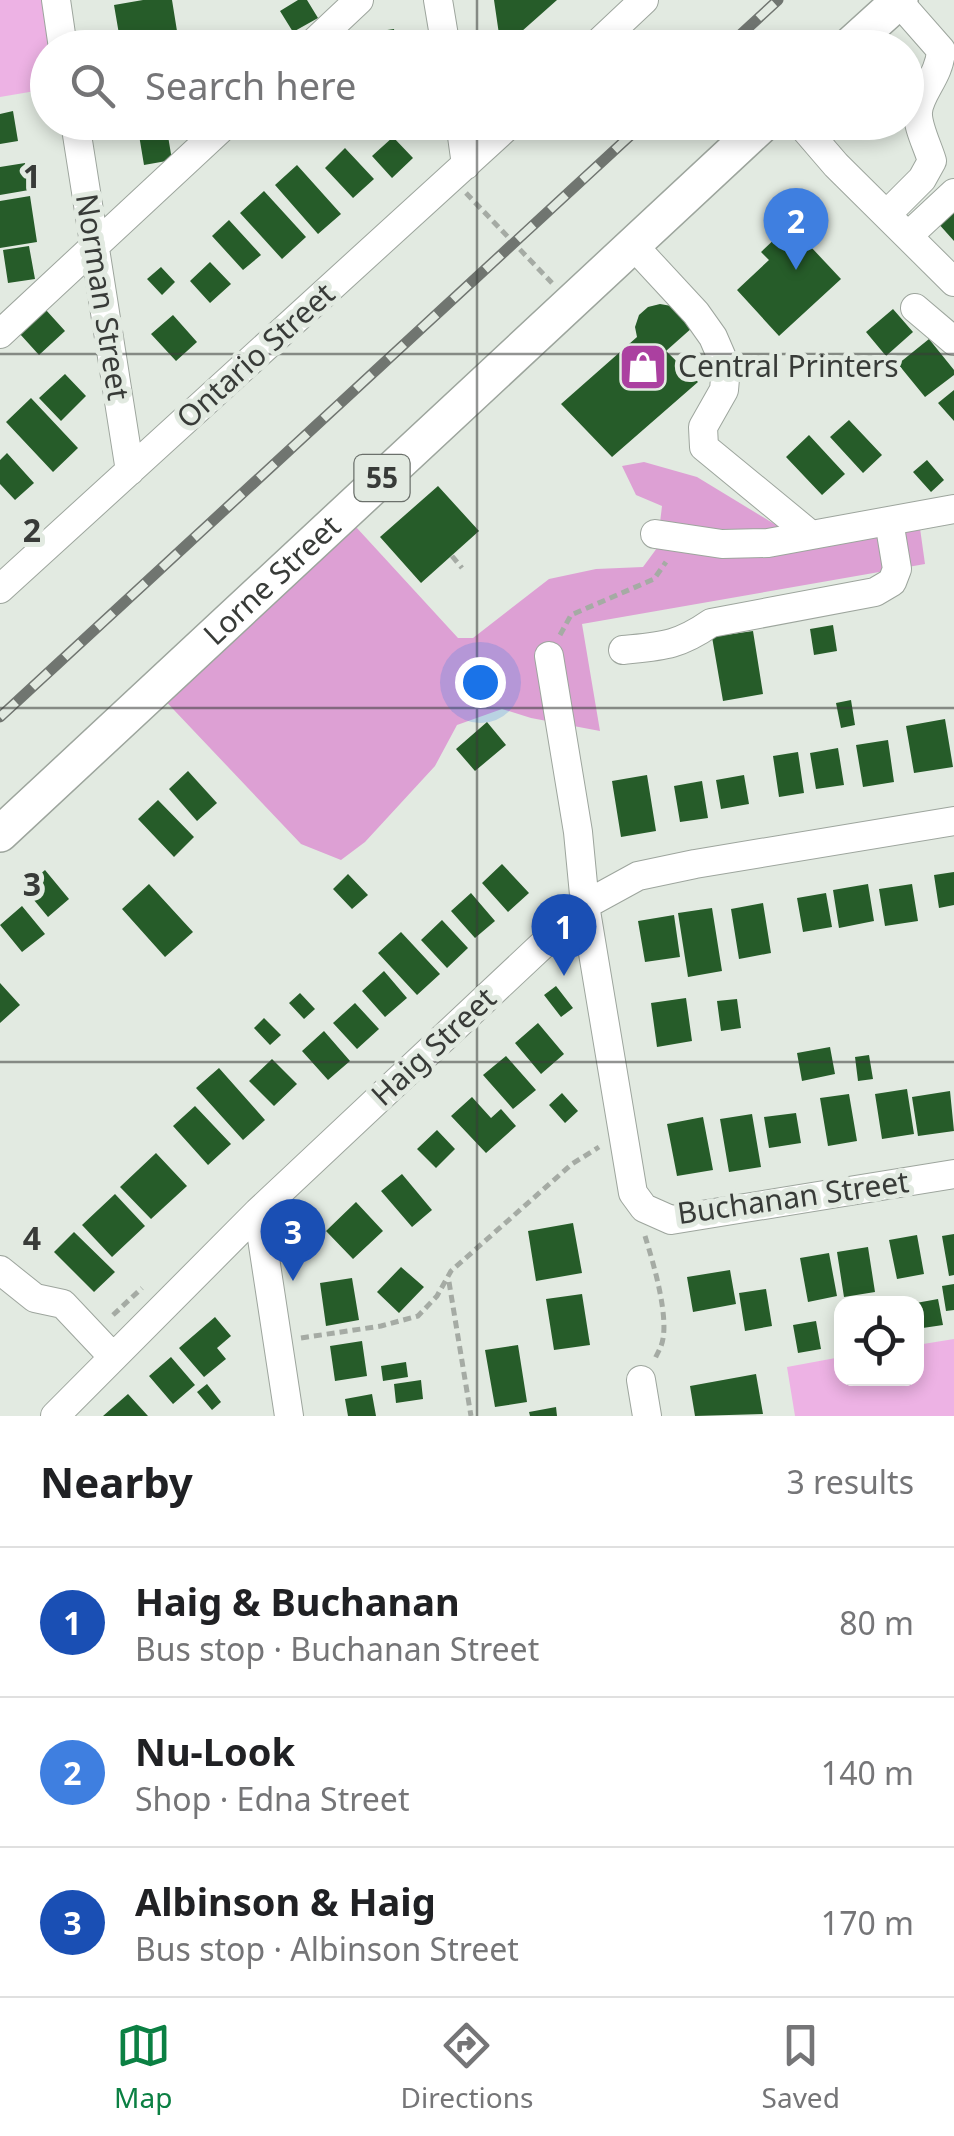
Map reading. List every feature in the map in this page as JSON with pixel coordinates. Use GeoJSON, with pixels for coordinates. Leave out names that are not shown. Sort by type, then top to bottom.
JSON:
{"type":"FeatureCollection","features":[{"type":"Feature","properties":{"kind":"main road"},"geometry":{"type":"LineString","coordinates":[[867,30],[899,1]]}},
{"type":"Feature","properties":{"kind":"main road","name":"Lorne Street"},"geometry":{"type":"LineString","coordinates":[[0,834],[746,140]]}},
{"type":"Feature","properties":{"kind":"street"},"geometry":{"type":"LineString","coordinates":[[56,0],[60,30]]}},
{"type":"Feature","properties":{"kind":"street"},"geometry":{"type":"LineString","coordinates":[[327,30],[359,0]]}},
{"type":"Feature","properties":{"kind":"street"},"geometry":{"type":"LineString","coordinates":[[438,0],[443,30]]}},
{"type":"Feature","properties":{"kind":"street"},"geometry":{"type":"LineString","coordinates":[[612,30],[644,0]]}},
{"type":"Feature","properties":{"kind":"street"},"geometry":{"type":"LineString","coordinates":[[899,1],[946,50]]}},
{"type":"Feature","properties":{"kind":"street"},"geometry":{"type":"LineString","coordinates":[[924,95],[941,62],[941,50],[946,50]]}},
{"type":"Feature","properties":{"kind":"street"},"geometry":{"type":"LineString","coordinates":[[887,214],[922,179],[932,161],[924,138]]}},
{"type":"Feature","properties":{"kind":"street","name":"Norman Street"},"geometry":{"type":"LineString","coordinates":[[78,140],[130,471]]}},
{"type":"Feature","properties":{"kind":"street"},"geometry":{"type":"LineString","coordinates":[[0,334],[209,140]]}},
{"type":"Feature","properties":{"kind":"street"},"geometry":{"type":"LineString","coordinates":[[459,172],[460,140]]}},
{"type":"Feature","properties":{"kind":"street","name":"Ontario Street"},"geometry":{"type":"LineString","coordinates":[[0,589],[493,140]]}},
{"type":"Feature","properties":{"kind":"street"},"geometry":{"type":"LineString","coordinates":[[815,140],[954,282]]}},
{"type":"Feature","properties":{"kind":"street"},"geometry":{"type":"LineString","coordinates":[[922,179],[954,166]]}},
{"type":"Feature","properties":{"kind":"street"},"geometry":{"type":"LineString","coordinates":[[909,236],[954,194]]}},
{"type":"Feature","properties":{"kind":"street"},"geometry":{"type":"LineString","coordinates":[[633,246],[696,313],[713,337],[726,367],[724,390],[703,427],[704,447],[811,535]]}},
{"type":"Feature","properties":{"kind":"street"},"geometry":{"type":"LineString","coordinates":[[916,308],[954,341]]}},
{"type":"Feature","properties":{"kind":"street"},"geometry":{"type":"LineString","coordinates":[[668,536],[722,544],[768,543],[954,509]]}},
{"type":"Feature","properties":{"kind":"street"},"geometry":{"type":"LineString","coordinates":[[623,650],[678,642],[711,623],[875,592],[892,582],[897,569],[889,521]]}},
{"type":"Feature","properties":{"kind":"street","name":"Buchanan Street"},"geometry":{"type":"LineString","coordinates":[[548,656],[632,1194],[644,1208],[672,1220],[954,1174]]}},
{"type":"Feature","properties":{"kind":"street","name":"Haig Street"},"geometry":{"type":"LineString","coordinates":[[54,1416],[258,1212],[585,906],[638,876],[954,821]]}},
{"type":"Feature","properties":{"kind":"street"},"geometry":{"type":"LineString","coordinates":[[258,1212],[289,1416]]}},
{"type":"Feature","properties":{"kind":"street"},"geometry":{"type":"LineString","coordinates":[[0,1270],[35,1298],[64,1304],[113,1357]]}},
{"type":"Feature","properties":{"kind":"street"},"geometry":{"type":"LineString","coordinates":[[641,1380],[647,1416]]}},
{"type":"Feature","properties":{"kind":"path"},"geometry":{"type":"LineString","coordinates":[[459,172],[553,284]]}},
{"type":"Feature","properties":{"kind":"path"},"geometry":{"type":"LineString","coordinates":[[548,656],[571,615],[654,579],[668,536]]}},
{"type":"Feature","properties":{"kind":"path"},"geometry":{"type":"LineString","coordinates":[[452,556],[462,568]]}},
{"type":"Feature","properties":{"kind":"path"},"geometry":{"type":"LineString","coordinates":[[278,1342],[418,1316],[449,1279],[451,1271],[572,1164],[623,1133]]}},
{"type":"Feature","properties":{"kind":"path"},"geometry":{"type":"LineString","coordinates":[[641,1380],[663,1343],[654,1263],[644,1236],[644,1208]]}},
{"type":"Feature","properties":{"kind":"path"},"geometry":{"type":"LineString","coordinates":[[449,1279],[471,1416]]}},
{"type":"Feature","properties":{"kind":"shaded area"},"geometry":{"type":"Polygon","coordinates":[[[0,0],[53,0],[58,30],[30,30],[30,92],[0,97],[0,0]]]}},
{"type":"Feature","properties":{"kind":"shaded area"},"geometry":{"type":"Polygon","coordinates":[[[644,462],[697,477],[794,536],[918,514],[925,564],[582,624],[600,731],[502,709],[457,725],[435,766],[365,842],[341,860],[301,844],[156,691],[345,515],[458,638],[473,638],[549,579],[596,569],[643,567],[657,548],[662,506],[636,495],[622,466],[644,462]]]}},
{"type":"Feature","properties":{"kind":"shaded area"},"geometry":{"type":"Polygon","coordinates":[[[954,1339],[954,1416],[795,1416],[787,1367],[834,1358],[834,1386],[924,1386],[924,1344],[954,1339]]]}},
{"type":"Feature","properties":{"kind":"building"},"geometry":{"type":"Polygon","coordinates":[[[172,0],[177,30],[118,30],[114,5],[172,0]]]}},
{"type":"Feature","properties":{"kind":"building"},"geometry":{"type":"Polygon","coordinates":[[[298,0],[307,0],[318,18],[292,30],[280,11],[298,0]]]}},
{"type":"Feature","properties":{"kind":"building"},"geometry":{"type":"Polygon","coordinates":[[[494,0],[557,0],[523,30],[498,30],[494,0]]]}},
{"type":"Feature","properties":{"kind":"building"},"geometry":{"type":"Polygon","coordinates":[[[13,111],[18,141],[0,144],[0,114],[13,111]]]}},
{"type":"Feature","properties":{"kind":"building"},"geometry":{"type":"Polygon","coordinates":[[[140,140],[169,140],[172,160],[144,165],[140,140]]]}},
{"type":"Feature","properties":{"kind":"building"},"geometry":{"type":"Polygon","coordinates":[[[390,140],[396,140],[413,158],[392,178],[372,156],[390,140]]]}},
{"type":"Feature","properties":{"kind":"building"},"geometry":{"type":"Polygon","coordinates":[[[345,148],[374,179],[353,198],[325,168],[345,148]]]}},
{"type":"Feature","properties":{"kind":"building"},"geometry":{"type":"Polygon","coordinates":[[[25,163],[29,190],[0,195],[0,167],[25,163]]]}},
{"type":"Feature","properties":{"kind":"building"},"geometry":{"type":"Polygon","coordinates":[[[297,165],[341,214],[318,234],[275,185],[297,165]]]}},
{"type":"Feature","properties":{"kind":"building"},"geometry":{"type":"Polygon","coordinates":[[[264,191],[306,237],[282,259],[240,213],[264,191]]]}},
{"type":"Feature","properties":{"kind":"building"},"geometry":{"type":"Polygon","coordinates":[[[30,196],[37,242],[0,248],[0,201],[30,196]]]}},
{"type":"Feature","properties":{"kind":"building"},"geometry":{"type":"Polygon","coordinates":[[[954,207],[954,241],[937,222],[954,207]]]}},
{"type":"Feature","properties":{"kind":"building"},"geometry":{"type":"Polygon","coordinates":[[[798,217],[819,240],[811,247],[841,279],[779,336],[737,290],[769,260],[761,252],[798,217]]]}},
{"type":"Feature","properties":{"kind":"building"},"geometry":{"type":"Polygon","coordinates":[[[229,220],[261,255],[243,270],[212,236],[229,220]]]}},
{"type":"Feature","properties":{"kind":"building"},"geometry":{"type":"Polygon","coordinates":[[[29,246],[35,279],[8,283],[3,250],[29,246]]]}},
{"type":"Feature","properties":{"kind":"building"},"geometry":{"type":"Polygon","coordinates":[[[210,262],[231,284],[210,303],[190,281],[210,262]]]}},
{"type":"Feature","properties":{"kind":"building"},"geometry":{"type":"Polygon","coordinates":[[[161,267],[175,282],[162,295],[147,279],[161,267]]]}},
{"type":"Feature","properties":{"kind":"building","name":"Central Printers"},"geometry":{"type":"Polygon","coordinates":[[[660,304],[677,307],[693,327],[666,351],[698,382],[612,457],[561,404],[637,337],[639,315],[660,304]]]}},
{"type":"Feature","properties":{"kind":"building"},"geometry":{"type":"Polygon","coordinates":[[[893,309],[913,332],[886,356],[866,332],[893,309]]]}},
{"type":"Feature","properties":{"kind":"building"},"geometry":{"type":"Polygon","coordinates":[[[46,310],[65,331],[39,355],[20,334],[46,310]]]}},
{"type":"Feature","properties":{"kind":"building"},"geometry":{"type":"Polygon","coordinates":[[[173,315],[197,342],[176,361],[151,334],[173,315]]]}},
{"type":"Feature","properties":{"kind":"building"},"geometry":{"type":"Polygon","coordinates":[[[929,339],[954,375],[925,397],[898,364],[929,339]]]}},
{"type":"Feature","properties":{"kind":"building"},"geometry":{"type":"Polygon","coordinates":[[[65,374],[86,396],[61,421],[39,398],[65,374]]]}},
{"type":"Feature","properties":{"kind":"building"},"geometry":{"type":"Polygon","coordinates":[[[954,390],[954,421],[938,403],[954,390]]]}},
{"type":"Feature","properties":{"kind":"building"},"geometry":{"type":"Polygon","coordinates":[[[31,398],[78,448],[53,472],[6,422],[31,398]]]}},
{"type":"Feature","properties":{"kind":"building"},"geometry":{"type":"Polygon","coordinates":[[[849,420],[882,455],[863,473],[830,437],[849,420]]]}},
{"type":"Feature","properties":{"kind":"building"},"geometry":{"type":"Polygon","coordinates":[[[809,435],[845,474],[822,495],[786,457],[809,435]]]}},
{"type":"Feature","properties":{"kind":"building"},"geometry":{"type":"Polygon","coordinates":[[[7,453],[34,483],[15,500],[0,484],[0,460],[7,453]]]}},
{"type":"Feature","properties":{"kind":"building"},"geometry":{"type":"Polygon","coordinates":[[[927,460],[944,480],[931,492],[913,472],[927,460]]]}},
{"type":"Feature","properties":{"kind":"building"},"geometry":{"type":"Polygon","coordinates":[[[438,486],[479,531],[421,583],[380,537],[438,486]]]}},
{"type":"Feature","properties":{"kind":"building"},"geometry":{"type":"Polygon","coordinates":[[[833,625],[837,651],[814,655],[810,629],[833,625]]]}},
{"type":"Feature","properties":{"kind":"building"},"geometry":{"type":"Polygon","coordinates":[[[753,631],[763,694],[723,701],[712,637],[753,631]]]}},
{"type":"Feature","properties":{"kind":"building"},"geometry":{"type":"Polygon","coordinates":[[[851,700],[855,725],[841,728],[836,703],[851,700]]]}},
{"type":"Feature","properties":{"kind":"building"},"geometry":{"type":"Polygon","coordinates":[[[945,719],[953,767],[914,773],[906,726],[945,719]]]}},
{"type":"Feature","properties":{"kind":"building"},"geometry":{"type":"Polygon","coordinates":[[[487,722],[506,745],[475,771],[456,749],[487,722]]]}},
{"type":"Feature","properties":{"kind":"building"},"geometry":{"type":"Polygon","coordinates":[[[888,740],[894,782],[863,787],[856,745],[888,740]]]}},
{"type":"Feature","properties":{"kind":"building"},"geometry":{"type":"Polygon","coordinates":[[[838,748],[844,785],[816,789],[810,753],[838,748]]]}},
{"type":"Feature","properties":{"kind":"building"},"geometry":{"type":"Polygon","coordinates":[[[798,752],[804,793],[779,797],[773,756],[798,752]]]}},
{"type":"Feature","properties":{"kind":"building"},"geometry":{"type":"Polygon","coordinates":[[[188,771],[217,803],[197,821],[169,789],[188,771]]]}},
{"type":"Feature","properties":{"kind":"building"},"geometry":{"type":"Polygon","coordinates":[[[647,775],[656,831],[621,837],[612,781],[647,775]]]}},
{"type":"Feature","properties":{"kind":"building"},"geometry":{"type":"Polygon","coordinates":[[[744,775],[749,804],[721,809],[716,780],[744,775]]]}},
{"type":"Feature","properties":{"kind":"building"},"geometry":{"type":"Polygon","coordinates":[[[702,781],[708,818],[680,822],[674,786],[702,781]]]}},
{"type":"Feature","properties":{"kind":"building"},"geometry":{"type":"Polygon","coordinates":[[[158,800],[194,837],[174,857],[138,819],[158,800]]]}},
{"type":"Feature","properties":{"kind":"building"},"geometry":{"type":"Polygon","coordinates":[[[502,864],[529,893],[508,912],[482,883],[502,864]]]}},
{"type":"Feature","properties":{"kind":"building"},"geometry":{"type":"Polygon","coordinates":[[[45,870],[69,899],[48,917],[24,888],[45,870]]]}},
{"type":"Feature","properties":{"kind":"building"},"geometry":{"type":"Polygon","coordinates":[[[954,872],[954,905],[939,908],[934,875],[954,872]]]}},
{"type":"Feature","properties":{"kind":"building"},"geometry":{"type":"Polygon","coordinates":[[[348,874],[368,895],[352,909],[333,889],[348,874]]]}},
{"type":"Feature","properties":{"kind":"building"},"geometry":{"type":"Polygon","coordinates":[[[149,884],[193,932],[165,957],[122,909],[149,884]]]}},
{"type":"Feature","properties":{"kind":"building"},"geometry":{"type":"Polygon","coordinates":[[[868,884],[874,921],[839,928],[833,890],[868,884]]]}},
{"type":"Feature","properties":{"kind":"building"},"geometry":{"type":"Polygon","coordinates":[[[912,884],[918,921],[885,926],[879,889],[912,884]]]}},
{"type":"Feature","properties":{"kind":"building"},"geometry":{"type":"Polygon","coordinates":[[[471,893],[495,921],[475,938],[451,911],[471,893]]]}},
{"type":"Feature","properties":{"kind":"building"},"geometry":{"type":"Polygon","coordinates":[[[826,893],[832,927],[803,932],[797,898],[826,893]]]}},
{"type":"Feature","properties":{"kind":"building"},"geometry":{"type":"Polygon","coordinates":[[[763,903],[771,953],[739,959],[731,909],[763,903]]]}},
{"type":"Feature","properties":{"kind":"building"},"geometry":{"type":"Polygon","coordinates":[[[22,906],[45,934],[22,952],[0,925],[22,906]]]}},
{"type":"Feature","properties":{"kind":"building"},"geometry":{"type":"Polygon","coordinates":[[[712,908],[722,971],[688,977],[678,913],[712,908]]]}},
{"type":"Feature","properties":{"kind":"building"},"geometry":{"type":"Polygon","coordinates":[[[674,915],[680,957],[645,962],[638,921],[674,915]]]}},
{"type":"Feature","properties":{"kind":"building"},"geometry":{"type":"Polygon","coordinates":[[[442,920],[468,948],[447,968],[421,940],[442,920]]]}},
{"type":"Feature","properties":{"kind":"building"},"geometry":{"type":"Polygon","coordinates":[[[401,932],[440,974],[417,995],[378,953],[401,932]]]}},
{"type":"Feature","properties":{"kind":"building"},"geometry":{"type":"Polygon","coordinates":[[[384,971],[407,998],[385,1017],[362,991],[384,971]]]}},
{"type":"Feature","properties":{"kind":"building"},"geometry":{"type":"Polygon","coordinates":[[[0,983],[20,1005],[0,1023],[0,983]]]}},
{"type":"Feature","properties":{"kind":"building"},"geometry":{"type":"Polygon","coordinates":[[[556,986],[573,1008],[561,1017],[544,995],[556,986]]]}},
{"type":"Feature","properties":{"kind":"building"},"geometry":{"type":"Polygon","coordinates":[[[300,993],[315,1009],[304,1019],[289,1003],[300,993]]]}},
{"type":"Feature","properties":{"kind":"building"},"geometry":{"type":"Polygon","coordinates":[[[686,998],[692,1041],[657,1047],[651,1003],[686,998]]]}},
{"type":"Feature","properties":{"kind":"building"},"geometry":{"type":"Polygon","coordinates":[[[737,999],[741,1028],[721,1031],[717,1001],[737,999]]]}},
{"type":"Feature","properties":{"kind":"building"},"geometry":{"type":"Polygon","coordinates":[[[355,1003],[379,1029],[357,1049],[333,1023],[355,1003]]]}},
{"type":"Feature","properties":{"kind":"building"},"geometry":{"type":"Polygon","coordinates":[[[264,1018],[281,1035],[270,1045],[254,1028],[264,1018]]]}},
{"type":"Feature","properties":{"kind":"building"},"geometry":{"type":"Polygon","coordinates":[[[538,1023],[564,1054],[541,1074],[515,1043],[538,1023]]]}},
{"type":"Feature","properties":{"kind":"building"},"geometry":{"type":"Polygon","coordinates":[[[324,1031],[350,1061],[328,1080],[302,1051],[324,1031]]]}},
{"type":"Feature","properties":{"kind":"building"},"geometry":{"type":"Polygon","coordinates":[[[830,1047],[835,1074],[802,1081],[797,1053],[830,1047]]]}},
{"type":"Feature","properties":{"kind":"building"},"geometry":{"type":"Polygon","coordinates":[[[869,1055],[873,1079],[858,1081],[855,1057],[869,1055]]]}},
{"type":"Feature","properties":{"kind":"building"},"geometry":{"type":"Polygon","coordinates":[[[506,1056],[536,1090],[513,1109],[483,1075],[506,1056]]]}},
{"type":"Feature","properties":{"kind":"building"},"geometry":{"type":"Polygon","coordinates":[[[272,1059],[297,1084],[274,1106],[249,1081],[272,1059]]]}},
{"type":"Feature","properties":{"kind":"building"},"geometry":{"type":"Polygon","coordinates":[[[219,1068],[265,1120],[243,1140],[196,1088],[219,1068]]]}},
{"type":"Feature","properties":{"kind":"building"},"geometry":{"type":"Polygon","coordinates":[[[907,1089],[914,1134],[882,1139],[875,1094],[907,1089]]]}},
{"type":"Feature","properties":{"kind":"building"},"geometry":{"type":"Polygon","coordinates":[[[950,1091],[954,1131],[918,1136],[912,1097],[950,1091]]]}},
{"type":"Feature","properties":{"kind":"building"},"geometry":{"type":"Polygon","coordinates":[[[562,1093],[578,1111],[565,1123],[549,1105],[562,1093]]]}},
{"type":"Feature","properties":{"kind":"building"},"geometry":{"type":"Polygon","coordinates":[[[849,1094],[857,1141],[828,1146],[820,1098],[849,1094]]]}},
{"type":"Feature","properties":{"kind":"building"},"geometry":{"type":"Polygon","coordinates":[[[472,1097],[491,1118],[501,1109],[516,1126],[486,1153],[451,1116],[472,1097]]]}},
{"type":"Feature","properties":{"kind":"building"},"geometry":{"type":"Polygon","coordinates":[[[195,1106],[231,1144],[208,1165],[173,1126],[195,1106]]]}},
{"type":"Feature","properties":{"kind":"building"},"geometry":{"type":"Polygon","coordinates":[[[796,1113],[801,1143],[769,1148],[764,1117],[796,1113]]]}},
{"type":"Feature","properties":{"kind":"building"},"geometry":{"type":"Polygon","coordinates":[[[752,1114],[761,1167],[729,1172],[720,1119],[752,1114]]]}},
{"type":"Feature","properties":{"kind":"building"},"geometry":{"type":"Polygon","coordinates":[[[703,1117],[713,1170],[677,1176],[667,1124],[703,1117]]]}},
{"type":"Feature","properties":{"kind":"building"},"geometry":{"type":"Polygon","coordinates":[[[437,1130],[455,1149],[436,1168],[417,1149],[437,1130]]]}},
{"type":"Feature","properties":{"kind":"building"},"geometry":{"type":"Polygon","coordinates":[[[156,1153],[187,1186],[151,1219],[120,1187],[156,1153]]]}},
{"type":"Feature","properties":{"kind":"building"},"geometry":{"type":"Polygon","coordinates":[[[402,1174],[432,1210],[412,1227],[381,1191],[402,1174]]]}},
{"type":"Feature","properties":{"kind":"building"},"geometry":{"type":"Polygon","coordinates":[[[115,1194],[145,1226],[112,1257],[82,1225],[115,1194]]]}},
{"type":"Feature","properties":{"kind":"building"},"geometry":{"type":"Polygon","coordinates":[[[356,1202],[383,1231],[353,1259],[326,1231],[356,1202]]]}},
{"type":"Feature","properties":{"kind":"building"},"geometry":{"type":"Polygon","coordinates":[[[573,1223],[582,1273],[536,1281],[528,1231],[573,1223]]]}},
{"type":"Feature","properties":{"kind":"building"},"geometry":{"type":"Polygon","coordinates":[[[74,1232],[115,1272],[94,1292],[54,1252],[74,1232]]]}},
{"type":"Feature","properties":{"kind":"building"},"geometry":{"type":"Polygon","coordinates":[[[954,1234],[954,1275],[949,1276],[942,1236],[954,1234]]]}},
{"type":"Feature","properties":{"kind":"building"},"geometry":{"type":"Polygon","coordinates":[[[917,1235],[924,1274],[897,1279],[889,1240],[917,1235]]]}},
{"type":"Feature","properties":{"kind":"building"},"geometry":{"type":"Polygon","coordinates":[[[868,1247],[875,1292],[844,1296],[837,1252],[868,1247]]]}},
{"type":"Feature","properties":{"kind":"building"},"geometry":{"type":"Polygon","coordinates":[[[829,1253],[837,1296],[808,1302],[800,1258],[829,1253]]]}},
{"type":"Feature","properties":{"kind":"building"},"geometry":{"type":"Polygon","coordinates":[[[401,1267],[424,1287],[399,1313],[377,1292],[401,1267]]]}},
{"type":"Feature","properties":{"kind":"building"},"geometry":{"type":"Polygon","coordinates":[[[730,1270],[736,1304],[693,1312],[687,1277],[730,1270]]]}},
{"type":"Feature","properties":{"kind":"building"},"geometry":{"type":"Polygon","coordinates":[[[352,1278],[359,1320],[326,1326],[320,1283],[352,1278]]]}},
{"type":"Feature","properties":{"kind":"building"},"geometry":{"type":"Polygon","coordinates":[[[954,1284],[954,1310],[946,1311],[942,1286],[954,1284]]]}},
{"type":"Feature","properties":{"kind":"building"},"geometry":{"type":"Polygon","coordinates":[[[766,1289],[772,1326],[745,1331],[739,1293],[766,1289]]]}},
{"type":"Feature","properties":{"kind":"building"},"geometry":{"type":"Polygon","coordinates":[[[582,1294],[590,1345],[554,1350],[546,1299],[582,1294]]]}},
{"type":"Feature","properties":{"kind":"building"},"geometry":{"type":"Polygon","coordinates":[[[938,1299],[943,1325],[924,1328],[924,1302],[938,1299]]]}},
{"type":"Feature","properties":{"kind":"building"},"geometry":{"type":"Polygon","coordinates":[[[215,1317],[231,1336],[217,1348],[226,1359],[204,1377],[179,1348],[215,1317]]]}},
{"type":"Feature","properties":{"kind":"building"},"geometry":{"type":"Polygon","coordinates":[[[816,1321],[821,1349],[798,1353],[793,1325],[816,1321]]]}},
{"type":"Feature","properties":{"kind":"building"},"geometry":{"type":"Polygon","coordinates":[[[362,1341],[367,1376],[335,1381],[330,1346],[362,1341]]]}},
{"type":"Feature","properties":{"kind":"building"},"geometry":{"type":"Polygon","coordinates":[[[518,1345],[527,1402],[495,1407],[485,1350],[518,1345]]]}},
{"type":"Feature","properties":{"kind":"building"},"geometry":{"type":"Polygon","coordinates":[[[171,1357],[195,1385],[173,1404],[149,1376],[171,1357]]]}},
{"type":"Feature","properties":{"kind":"building"},"geometry":{"type":"Polygon","coordinates":[[[406,1362],[408,1377],[383,1381],[381,1366],[406,1362]]]}},
{"type":"Feature","properties":{"kind":"building"},"geometry":{"type":"Polygon","coordinates":[[[756,1374],[763,1414],[695,1416],[690,1386],[756,1374]]]}},
{"type":"Feature","properties":{"kind":"building"},"geometry":{"type":"Polygon","coordinates":[[[421,1380],[423,1399],[396,1403],[394,1384],[421,1380]]]}},
{"type":"Feature","properties":{"kind":"building"},"geometry":{"type":"Polygon","coordinates":[[[207,1384],[221,1402],[212,1410],[197,1392],[207,1384]]]}},
{"type":"Feature","properties":{"kind":"building"},"geometry":{"type":"Polygon","coordinates":[[[128,1394],[148,1416],[103,1416],[128,1394]]]}},
{"type":"Feature","properties":{"kind":"building"},"geometry":{"type":"Polygon","coordinates":[[[372,1394],[376,1416],[348,1416],[345,1399],[372,1394]]]}},
{"type":"Feature","properties":{"kind":"building"},"geometry":{"type":"Polygon","coordinates":[[[556,1407],[557,1416],[530,1416],[529,1412],[556,1407]]]}},
{"type":"Feature","properties":{"kind":"railway"},"geometry":{"type":"LineString","coordinates":[[746,30],[778,0]]}},
{"type":"Feature","properties":{"kind":"railway"},"geometry":{"type":"LineString","coordinates":[[0,717],[625,140]]}},
{"type":"Feature","properties":{"kind":"place","name":"Nu-Look"},"geometry":{"type":"Point","coordinates":[796,270]}},
{"type":"Feature","properties":{"kind":"place","name":"Central Printers"},"geometry":{"type":"Point","coordinates":[643,367]}},
{"type":"Feature","properties":{"kind":"place","name":"Haig & Buchanan"},"geometry":{"type":"Point","coordinates":[564,976]}},
{"type":"Feature","properties":{"kind":"place","name":"Albinson & Haig"},"geometry":{"type":"Point","coordinates":[293,1281]}}]}
